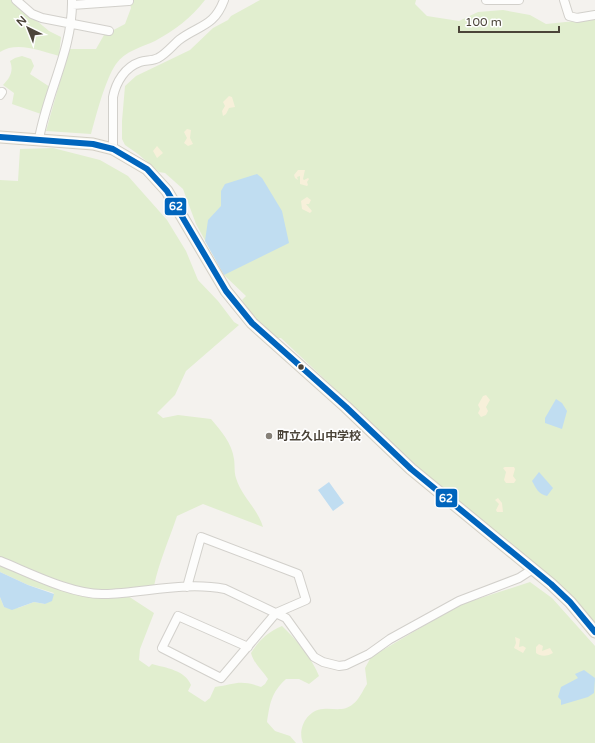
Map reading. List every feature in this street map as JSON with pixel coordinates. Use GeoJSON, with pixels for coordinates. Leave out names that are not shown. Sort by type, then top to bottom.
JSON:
{"type":"FeatureCollection","features":[{"type":"Feature","properties":{"kind":"street"},"geometry":{"type":"LineString","coordinates":[[16,0],[32,14],[42,18],[109,31]]}},
{"type":"Feature","properties":{"kind":"street"},"geometry":{"type":"LineString","coordinates":[[113,150],[112,97],[114,90],[124,72],[135,64],[159,58],[180,39],[208,23],[216,16],[224,0]]}},
{"type":"Feature","properties":{"kind":"street"},"geometry":{"type":"LineString","coordinates":[[486,0],[519,0]]}},
{"type":"Feature","properties":{"kind":"street"},"geometry":{"type":"LineString","coordinates":[[564,0],[569,16],[577,18],[595,15]]}},
{"type":"Feature","properties":{"kind":"street"},"geometry":{"type":"LineString","coordinates":[[39,139],[42,125],[60,71],[71,23],[72,2],[129,2]]}},
{"type":"Feature","properties":{"kind":"street"},"geometry":{"type":"LineString","coordinates":[[0,137],[93,144],[113,150],[147,169],[167,191],[226,291],[242,312],[257,328],[330,392],[411,469],[533,569],[570,602],[595,632]]}},
{"type":"Feature","properties":{"kind":"street"},"geometry":{"type":"LineString","coordinates":[[187,587],[201,537],[298,574],[306,600],[276,613],[248,647],[221,678],[162,648],[178,616],[248,647]]}},
{"type":"Feature","properties":{"kind":"street"},"geometry":{"type":"LineString","coordinates":[[0,561],[67,587],[86,592],[103,594],[187,587],[225,589],[286,618],[314,656],[331,665],[346,665],[459,601],[519,578],[533,569]]}},
{"type":"Feature","properties":{"kind":"green space"},"geometry":{"type":"Polygon","coordinates":[[[0,0],[14,0],[35,14],[37,21],[49,31],[61,37],[59,56],[21,47],[14,47],[0,52],[0,0]]]}},
{"type":"Feature","properties":{"kind":"green space"},"geometry":{"type":"Polygon","coordinates":[[[129,0],[205,0],[176,28],[155,41],[139,47],[124,56],[116,64],[105,88],[91,134],[46,131],[69,49],[96,49],[104,35],[125,24],[131,8],[129,0]]]}},
{"type":"Feature","properties":{"kind":"green space"},"geometry":{"type":"Polygon","coordinates":[[[260,0],[416,0],[415,4],[427,16],[459,21],[478,12],[503,10],[530,15],[546,24],[595,19],[595,622],[566,592],[418,467],[281,338],[277,338],[251,314],[242,300],[246,296],[224,275],[196,224],[183,189],[165,173],[159,172],[125,145],[122,139],[122,121],[125,86],[136,76],[190,50],[213,28],[260,0]]]}},
{"type":"Feature","properties":{"kind":"green space"},"geometry":{"type":"Polygon","coordinates":[[[22,56],[31,59],[34,66],[30,74],[50,87],[41,114],[12,104],[14,93],[3,85],[11,74],[12,68],[10,61],[22,56]]]}},
{"type":"Feature","properties":{"kind":"green space"},"geometry":{"type":"Polygon","coordinates":[[[53,148],[100,160],[128,176],[167,220],[186,251],[198,280],[218,301],[234,322],[239,325],[186,371],[175,395],[157,413],[163,418],[178,415],[211,419],[231,448],[233,453],[235,476],[238,485],[261,520],[263,527],[203,504],[177,516],[161,560],[154,586],[128,596],[154,613],[140,649],[139,660],[149,667],[152,664],[169,668],[180,673],[191,685],[188,691],[205,702],[210,698],[215,687],[238,683],[248,683],[261,687],[265,684],[268,679],[256,664],[251,653],[264,637],[282,626],[303,649],[319,676],[309,684],[299,679],[286,679],[277,689],[272,699],[267,722],[275,731],[290,736],[296,743],[0,743],[0,597],[4,607],[18,608],[34,602],[45,604],[54,593],[28,585],[0,572],[0,180],[18,181],[20,149],[53,148]]]}},
{"type":"Feature","properties":{"kind":"green space"},"geometry":{"type":"Polygon","coordinates":[[[530,582],[552,598],[595,646],[595,743],[303,743],[301,738],[302,726],[312,713],[323,709],[346,708],[357,700],[367,684],[365,668],[371,657],[459,605],[530,582]]]}},
{"type":"Feature","properties":{"kind":"sand"},"geometry":{"type":"Polygon","coordinates":[[[229,96],[232,97],[235,107],[229,108],[223,116],[222,111],[225,106],[223,102],[229,96]]]}},
{"type":"Feature","properties":{"kind":"sand"},"geometry":{"type":"Polygon","coordinates":[[[187,129],[191,130],[190,138],[193,144],[188,146],[184,143],[187,138],[184,132],[187,129]]]}},
{"type":"Feature","properties":{"kind":"sand"},"geometry":{"type":"Polygon","coordinates":[[[157,146],[163,153],[157,158],[153,151],[157,146]]]}},
{"type":"Feature","properties":{"kind":"sand"},"geometry":{"type":"Polygon","coordinates":[[[298,170],[305,170],[303,179],[309,179],[307,186],[300,184],[300,176],[297,177],[298,180],[295,178],[294,175],[298,170]]]}},
{"type":"Feature","properties":{"kind":"sand"},"geometry":{"type":"Polygon","coordinates":[[[307,197],[311,200],[309,204],[306,204],[312,211],[310,213],[302,209],[301,201],[307,197]]]}},
{"type":"Feature","properties":{"kind":"sand"},"geometry":{"type":"Polygon","coordinates":[[[486,395],[490,400],[486,407],[488,411],[486,415],[481,417],[478,413],[480,409],[478,405],[483,396],[486,395]]]}},
{"type":"Feature","properties":{"kind":"sand"},"geometry":{"type":"Polygon","coordinates":[[[514,467],[515,469],[513,476],[516,480],[514,483],[506,483],[504,480],[506,472],[503,468],[514,467]]]}},
{"type":"Feature","properties":{"kind":"sand"},"geometry":{"type":"Polygon","coordinates":[[[498,498],[502,503],[503,512],[497,512],[496,510],[499,504],[495,500],[498,498]]]}},
{"type":"Feature","properties":{"kind":"sand"},"geometry":{"type":"Polygon","coordinates":[[[515,637],[520,639],[519,647],[523,646],[526,648],[523,653],[514,648],[516,643],[515,637]]]}},
{"type":"Feature","properties":{"kind":"sand"},"geometry":{"type":"Polygon","coordinates":[[[539,644],[543,646],[542,651],[550,648],[553,653],[544,656],[536,653],[536,647],[539,644]]]}},
{"type":"Feature","properties":{"kind":"water"},"geometry":{"type":"Polygon","coordinates":[[[257,174],[262,178],[282,211],[289,243],[224,275],[205,241],[208,220],[221,206],[221,191],[225,184],[257,174]]]}},
{"type":"Feature","properties":{"kind":"water"},"geometry":{"type":"Polygon","coordinates":[[[556,399],[562,403],[567,411],[562,429],[545,423],[545,418],[556,399]]]}},
{"type":"Feature","properties":{"kind":"water"},"geometry":{"type":"Polygon","coordinates":[[[539,472],[553,488],[547,496],[539,492],[532,481],[539,472]]]}},
{"type":"Feature","properties":{"kind":"water"},"geometry":{"type":"Polygon","coordinates":[[[329,482],[344,503],[333,511],[318,490],[329,482]]]}},
{"type":"Feature","properties":{"kind":"water"},"geometry":{"type":"Polygon","coordinates":[[[0,572],[28,585],[54,594],[52,601],[45,604],[34,602],[12,610],[4,607],[0,597],[0,572]]]}},
{"type":"Feature","properties":{"kind":"water"},"geometry":{"type":"Polygon","coordinates":[[[584,670],[595,678],[594,693],[588,697],[561,705],[561,700],[558,697],[561,687],[578,678],[575,674],[584,670]]]}},
{"type":"Feature","properties":{"kind":"transit line","name":"62"},"geometry":{"type":"LineString","coordinates":[[0,137],[93,144],[113,149],[147,169],[167,191],[226,291],[252,323],[346,407],[411,469],[551,584],[570,602],[595,632]]}},
{"type":"Feature","properties":{"kind":"place","name":"町立久山中学校"},"geometry":{"type":"Point","coordinates":[269,436]}}]}
